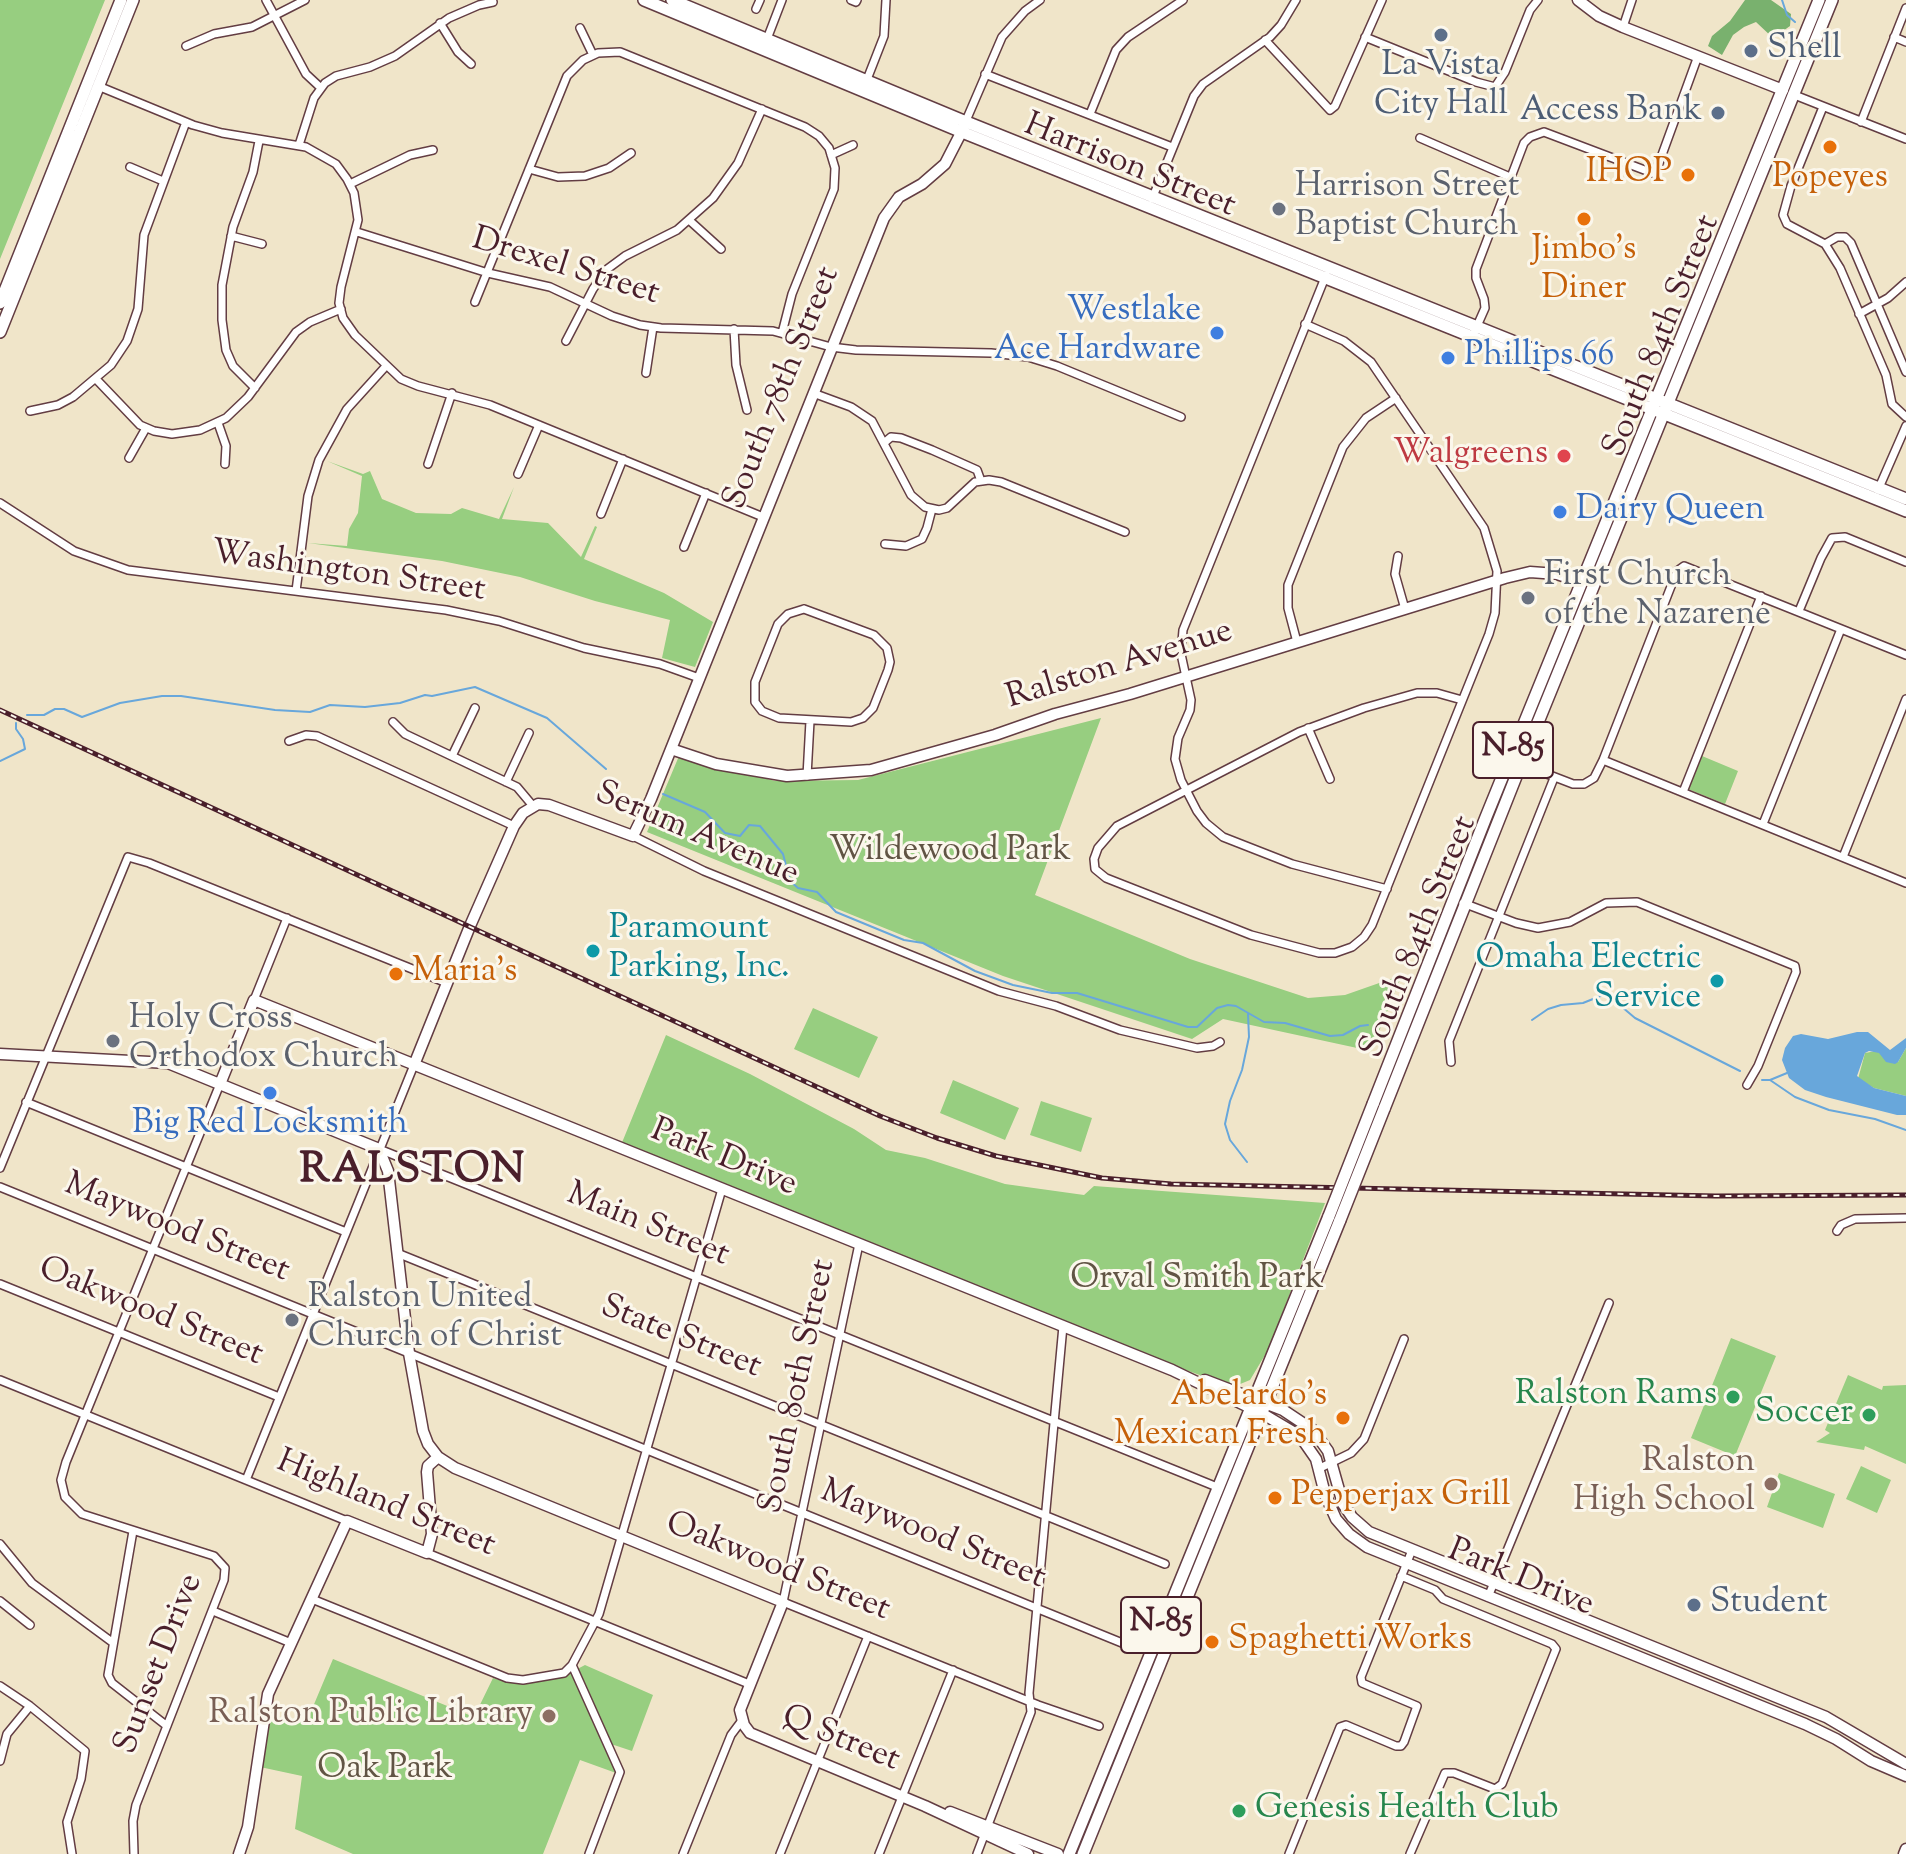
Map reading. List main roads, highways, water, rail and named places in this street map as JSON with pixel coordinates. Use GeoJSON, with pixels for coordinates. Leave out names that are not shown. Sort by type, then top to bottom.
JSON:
{"type":"FeatureCollection","features":[{"type":"Feature","properties":{"kind":"main road"},"geometry":{"type":"LineString","coordinates":[[0,332],[93,84],[121,0]]}},
{"type":"Feature","properties":{"kind":"main road"},"geometry":{"type":"LineString","coordinates":[[0,303],[93,84],[133,0]]}},
{"type":"Feature","properties":{"kind":"main road","name":"Harrison Street"},"geometry":{"type":"LineString","coordinates":[[644,0],[864,85],[1327,272],[1473,335],[1906,499]]}},
{"type":"Feature","properties":{"kind":"main road","name":"Harrison Street"},"geometry":{"type":"LineString","coordinates":[[672,0],[767,39],[864,85]]}},
{"type":"Feature","properties":{"kind":"main road","name":"South 84th Street"},"geometry":{"type":"LineString","coordinates":[[1788,93],[1819,0]]}},
{"type":"Feature","properties":{"kind":"main road","name":"South 84th Street"},"geometry":{"type":"LineString","coordinates":[[1459,902],[1521,764],[1660,405],[1788,93],[1832,0]]}},
{"type":"Feature","properties":{"kind":"main road","name":"Harrison Street"},"geometry":{"type":"LineString","coordinates":[[1660,405],[1906,511]]}},
{"type":"Feature","properties":{"kind":"main road","name":"South 84th Street"},"geometry":{"type":"LineString","coordinates":[[1083,1854],[1222,1506],[1265,1408],[1335,1218],[1581,582],[1660,405]]}},
{"type":"Feature","properties":{"kind":"main road"},"geometry":{"type":"LineString","coordinates":[[1566,653],[1567,637],[1584,593],[1581,582]]}},
{"type":"Feature","properties":{"kind":"main road","name":"South 84th Street"},"geometry":{"type":"LineString","coordinates":[[1069,1854],[1217,1487],[1335,1218]]}},
{"type":"Feature","properties":{"kind":"water"},"geometry":{"type":"Polygon","coordinates":[[[1868,1032],[1890,1050],[1906,1038],[1906,1048],[1898,1062],[1886,1062],[1879,1053],[1869,1051],[1865,1053],[1857,1076],[1874,1088],[1906,1096],[1906,1115],[1826,1097],[1805,1090],[1789,1078],[1782,1060],[1793,1036],[1801,1034],[1828,1039],[1868,1032]]]}},
{"type":"Feature","properties":{"kind":"waterway"},"geometry":{"type":"LineString","coordinates":[[1782,0],[1787,15],[1795,22]]}},
{"type":"Feature","properties":{"kind":"waterway"},"geometry":{"type":"LineString","coordinates":[[27,715],[44,715],[55,709],[64,709],[82,717],[120,703],[162,696],[310,712],[330,705],[365,707],[400,703],[425,695],[475,687],[547,718],[606,769]]}},
{"type":"Feature","properties":{"kind":"waterway"},"geometry":{"type":"LineString","coordinates":[[0,761],[25,749],[16,723]]}},
{"type":"Feature","properties":{"kind":"waterway"},"geometry":{"type":"LineString","coordinates":[[663,794],[705,812],[725,833],[740,836],[749,825],[760,826],[783,854],[790,881],[798,888],[817,892],[836,912],[904,940],[923,943],[975,971],[1013,985],[1052,993],[1077,993],[1188,1027],[1197,1027],[1217,1008],[1228,1005],[1236,1006],[1264,1022],[1285,1023],[1330,1036],[1343,1035],[1368,1025]]}},
{"type":"Feature","properties":{"kind":"waterway"},"geometry":{"type":"LineString","coordinates":[[1532,1020],[1548,1009],[1609,996],[1635,1018],[1740,1071]]}},
{"type":"Feature","properties":{"kind":"waterway"},"geometry":{"type":"LineString","coordinates":[[1247,1162],[1230,1140],[1225,1124],[1249,1037],[1248,1014]]}},
{"type":"Feature","properties":{"kind":"waterway"},"geometry":{"type":"LineString","coordinates":[[1770,1080],[1787,1073]]}},
{"type":"Feature","properties":{"kind":"waterway"},"geometry":{"type":"LineString","coordinates":[[1762,1080],[1770,1080],[1795,1097],[1829,1110],[1875,1119],[1906,1130]]}},
{"type":"Feature","properties":{"kind":"railway"},"geometry":{"type":"LineString","coordinates":[[0,710],[880,1116],[996,1156],[1102,1178],[1171,1184],[1715,1196],[1906,1195]]}},
{"type":"Feature","properties":{"kind":"place","name":"La Vista City Hall"},"geometry":{"type":"Point","coordinates":[1441,35]}},
{"type":"Feature","properties":{"kind":"place","name":"Shell"},"geometry":{"type":"Point","coordinates":[1751,51]}},
{"type":"Feature","properties":{"kind":"place","name":"Access Bank"},"geometry":{"type":"Point","coordinates":[1718,113]}},
{"type":"Feature","properties":{"kind":"place","name":"Popeyes"},"geometry":{"type":"Point","coordinates":[1830,147]}},
{"type":"Feature","properties":{"kind":"place","name":"IHOP"},"geometry":{"type":"Point","coordinates":[1688,175]}},
{"type":"Feature","properties":{"kind":"place","name":"Harrison Street Baptist Church"},"geometry":{"type":"Point","coordinates":[1279,209]}},
{"type":"Feature","properties":{"kind":"place","name":"Jimbo's Diner"},"geometry":{"type":"Point","coordinates":[1584,219]}},
{"type":"Feature","properties":{"kind":"place","name":"Westlake Ace Hardware"},"geometry":{"type":"Point","coordinates":[1217,333]}},
{"type":"Feature","properties":{"kind":"place","name":"Phillips 66"},"geometry":{"type":"Point","coordinates":[1448,358]}},
{"type":"Feature","properties":{"kind":"place","name":"Walgreens"},"geometry":{"type":"Point","coordinates":[1564,456]}},
{"type":"Feature","properties":{"kind":"place","name":"Dairy Queen"},"geometry":{"type":"Point","coordinates":[1560,512]}},
{"type":"Feature","properties":{"kind":"place","name":"First Church of the Nazarene"},"geometry":{"type":"Point","coordinates":[1528,598]}},
{"type":"Feature","properties":{"kind":"place","name":"Paramount Parking, Inc."},"geometry":{"type":"Point","coordinates":[593,951]}},
{"type":"Feature","properties":{"kind":"place","name":"Maria's"},"geometry":{"type":"Point","coordinates":[396,974]}},
{"type":"Feature","properties":{"kind":"place","name":"Omaha Electric Service"},"geometry":{"type":"Point","coordinates":[1717,981]}},
{"type":"Feature","properties":{"kind":"place","name":"Holy Cross Orthodox Church"},"geometry":{"type":"Point","coordinates":[113,1041]}},
{"type":"Feature","properties":{"kind":"place","name":"Big Red Locksmith"},"geometry":{"type":"Point","coordinates":[270,1093]}},
{"type":"Feature","properties":{"kind":"place","name":"Ralston United Church of Christ"},"geometry":{"type":"Point","coordinates":[292,1320]}},
{"type":"Feature","properties":{"kind":"place","name":"Ralston Rams"},"geometry":{"type":"Point","coordinates":[1733,1397]}},
{"type":"Feature","properties":{"kind":"place","name":"Soccer"},"geometry":{"type":"Point","coordinates":[1869,1415]}},
{"type":"Feature","properties":{"kind":"place","name":"Abelardo's Mexican Fresh"},"geometry":{"type":"Point","coordinates":[1343,1418]}},
{"type":"Feature","properties":{"kind":"place","name":"Ralston High School"},"geometry":{"type":"Point","coordinates":[1771,1484]}},
{"type":"Feature","properties":{"kind":"place","name":"Pepperjax Grill"},"geometry":{"type":"Point","coordinates":[1275,1498]}},
{"type":"Feature","properties":{"kind":"place","name":"Student"},"geometry":{"type":"Point","coordinates":[1694,1605]}},
{"type":"Feature","properties":{"kind":"place","name":"Spaghetti Works"},"geometry":{"type":"Point","coordinates":[1212,1642]}},
{"type":"Feature","properties":{"kind":"place","name":"Ralston Public Library"},"geometry":{"type":"Point","coordinates":[549,1716]}},
{"type":"Feature","properties":{"kind":"place","name":"Genesis Health Club"},"geometry":{"type":"Point","coordinates":[1239,1811]}},
{"type":"Feature","properties":{"kind":"district","name":"RALSTON"},"geometry":{"type":"Point","coordinates":[413,1174]}},
{"type":"Feature","properties":{"kind":"park label","name":"Wildewood Park"},"geometry":{"type":"Point","coordinates":[950,853]}},
{"type":"Feature","properties":{"kind":"park label","name":"Orval Smith Park"},"geometry":{"type":"Point","coordinates":[1197,1281]}},
{"type":"Feature","properties":{"kind":"park label","name":"Oak Park"},"geometry":{"type":"Point","coordinates":[385,1771]}}]}
